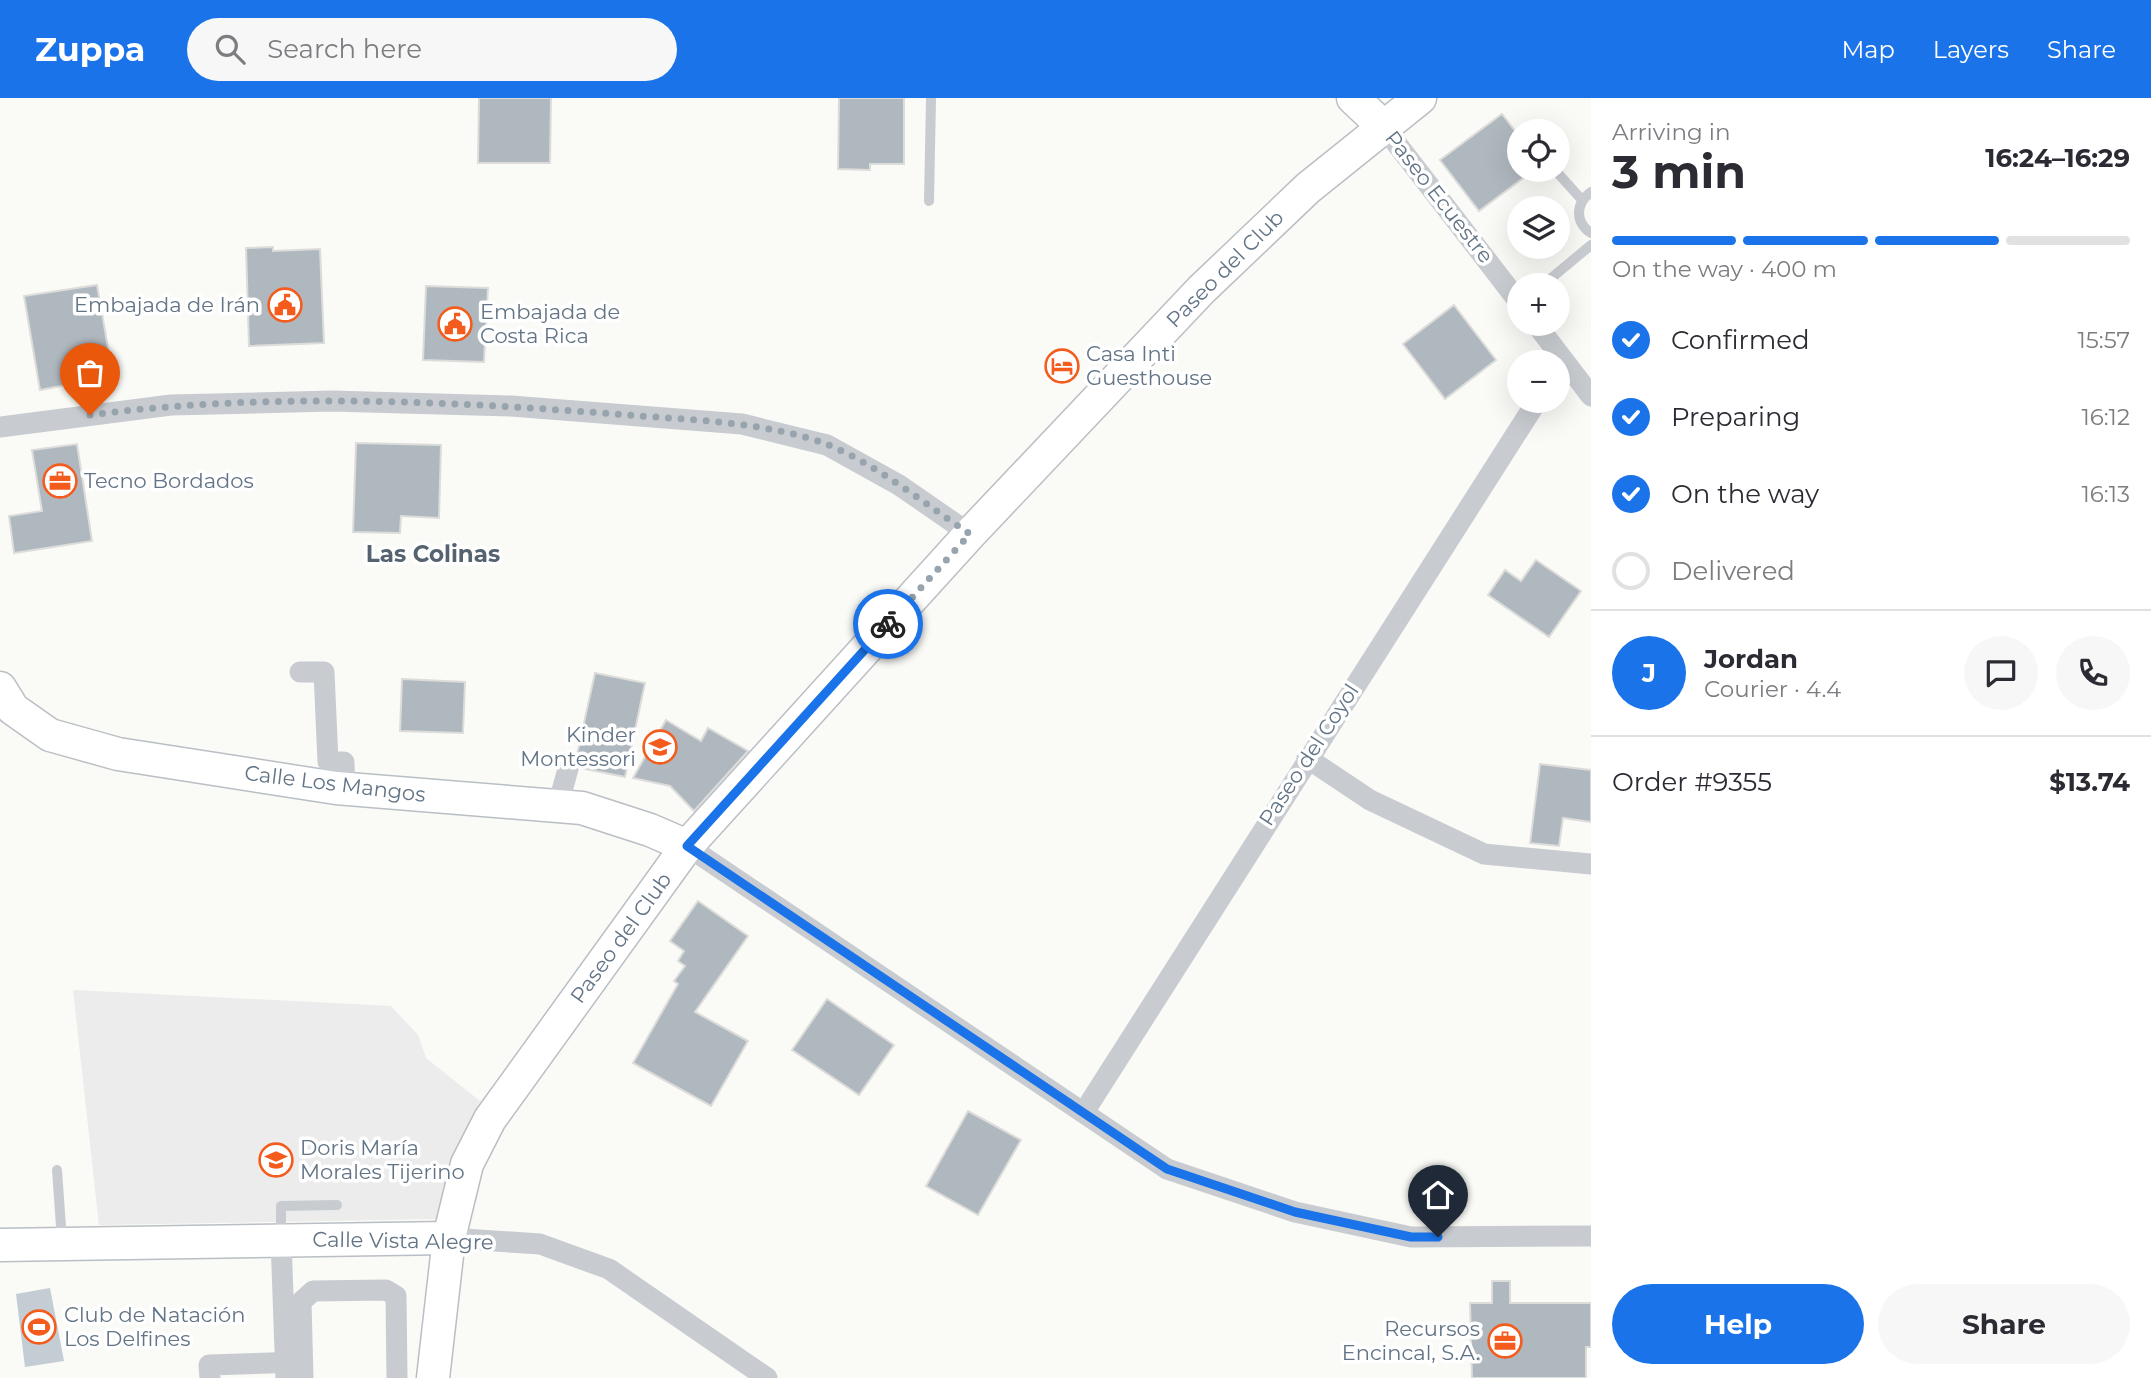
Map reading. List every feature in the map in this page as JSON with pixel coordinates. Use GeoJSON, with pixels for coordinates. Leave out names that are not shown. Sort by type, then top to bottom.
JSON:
{"type":"FeatureCollection","features":[{"type":"Feature","properties":{"kind":"street","name":"Paseo Ecuestre"},"geometry":{"type":"LineString","coordinates":[[1353,98],[1383,126],[1507,286]]}},
{"type":"Feature","properties":{"kind":"street","name":"Paseo del Club"},"geometry":{"type":"LineString","coordinates":[[433,1378],[449,1238],[467,1164],[490,1119],[687,846],[970,534],[1201,290],[1308,188],[1420,98]]}},
{"type":"Feature","properties":{"kind":"street"},"geometry":{"type":"LineString","coordinates":[[1570,374],[1591,396]]}},
{"type":"Feature","properties":{"kind":"street"},"geometry":{"type":"LineString","coordinates":[[0,427],[171,405],[332,401],[511,406],[742,424],[827,444],[899,485],[970,534]]}},
{"type":"Feature","properties":{"kind":"street","name":"Paseo del Coyol"},"geometry":{"type":"LineString","coordinates":[[1084,1112],[1307,758],[1529,413]]}},
{"type":"Feature","properties":{"kind":"street"},"geometry":{"type":"LineString","coordinates":[[300,672],[324,672],[328,762],[344,762],[345,789]]}},
{"type":"Feature","properties":{"kind":"street","name":"Calle Los Mangos"},"geometry":{"type":"LineString","coordinates":[[0,688],[13,709],[50,735],[118,754],[345,789],[558,805],[609,816],[687,846]]}},
{"type":"Feature","properties":{"kind":"street"},"geometry":{"type":"LineString","coordinates":[[1307,758],[1370,800],[1484,854],[1591,864]]}},
{"type":"Feature","properties":{"kind":"street"},"geometry":{"type":"LineString","coordinates":[[558,805],[568,769]]}},
{"type":"Feature","properties":{"kind":"street"},"geometry":{"type":"LineString","coordinates":[[687,846],[1167,1169],[1295,1212],[1411,1237],[1591,1236]]}},
{"type":"Feature","properties":{"kind":"street","name":"Calle Vista Alegre"},"geometry":{"type":"LineString","coordinates":[[0,1245],[449,1238],[540,1244],[610,1269],[767,1378]]}},
{"type":"Feature","properties":{"kind":"street"},"geometry":{"type":"LineString","coordinates":[[281,1240],[294,1370]]}},
{"type":"Feature","properties":{"kind":"street"},"geometry":{"type":"LineString","coordinates":[[294,1370],[301,1302],[306,1295],[313,1291],[386,1290],[397,1296],[397,1378]]}},
{"type":"Feature","properties":{"kind":"street"},"geometry":{"type":"LineString","coordinates":[[210,1378],[209,1364],[294,1370]]}},
{"type":"Feature","properties":{"kind":"lane"},"geometry":{"type":"LineString","coordinates":[[929,201],[931,98]]}},
{"type":"Feature","properties":{"kind":"lane"},"geometry":{"type":"LineString","coordinates":[[1569,182],[1586,196],[1578,216],[1581,224],[1591,233]]}},
{"type":"Feature","properties":{"kind":"lane"},"geometry":{"type":"LineString","coordinates":[[1557,273],[1591,245]]}},
{"type":"Feature","properties":{"kind":"lane"},"geometry":{"type":"LineString","coordinates":[[57,1170],[62,1244]]}},
{"type":"Feature","properties":{"kind":"lane"},"geometry":{"type":"LineString","coordinates":[[281,1240],[281,1206],[337,1205]]}},
{"type":"Feature","properties":{"kind":"shaded area","name":"Doris María Morales Tijerino"},"geometry":{"type":"Polygon","coordinates":[[[73,990],[391,1006],[418,1035],[426,1058],[480,1101],[438,1219],[99,1225],[73,990]]]}},
{"type":"Feature","properties":{"kind":"shaded area","name":"Club de Natación Los Delfines"},"geometry":{"type":"Polygon","coordinates":[[[50,1288],[64,1361],[25,1367],[16,1294],[50,1288]]]}},
{"type":"Feature","properties":{"kind":"building"},"geometry":{"type":"Polygon","coordinates":[[[479,98],[551,98],[550,163],[478,163],[479,98]]]}},
{"type":"Feature","properties":{"kind":"building"},"geometry":{"type":"Polygon","coordinates":[[[839,98],[904,98],[904,164],[870,164],[870,170],[838,169],[839,98]]]}},
{"type":"Feature","properties":{"kind":"building"},"geometry":{"type":"Polygon","coordinates":[[[1502,114],[1507,120],[1507,182],[1518,182],[1479,211],[1440,160],[1502,114]]]}},
{"type":"Feature","properties":{"kind":"building","name":"Embajada de Irán"},"geometry":{"type":"Polygon","coordinates":[[[273,247],[273,251],[320,249],[324,343],[249,346],[246,248],[273,247]]]}},
{"type":"Feature","properties":{"kind":"building"},"geometry":{"type":"Polygon","coordinates":[[[97,285],[113,376],[40,390],[24,296],[97,285]]]}},
{"type":"Feature","properties":{"kind":"building","name":"Embajada de Costa Rica"},"geometry":{"type":"Polygon","coordinates":[[[426,286],[488,288],[484,362],[423,360],[426,286]]]}},
{"type":"Feature","properties":{"kind":"building"},"geometry":{"type":"Polygon","coordinates":[[[1454,305],[1496,360],[1445,399],[1403,344],[1454,305]]]}},
{"type":"Feature","properties":{"kind":"building"},"geometry":{"type":"Polygon","coordinates":[[[356,443],[441,445],[439,518],[401,516],[400,533],[353,532],[356,443]]]}},
{"type":"Feature","properties":{"kind":"building","name":"Tecno Bordados"},"geometry":{"type":"Polygon","coordinates":[[[77,444],[92,541],[14,553],[9,516],[42,511],[32,450],[77,444]]]}},
{"type":"Feature","properties":{"kind":"building"},"geometry":{"type":"Polygon","coordinates":[[[1536,560],[1581,591],[1549,637],[1488,595],[1505,570],[1521,581],[1536,560]]]}},
{"type":"Feature","properties":{"kind":"building"},"geometry":{"type":"Polygon","coordinates":[[[595,673],[645,683],[625,777],[581,768],[576,759],[595,673]]]}},
{"type":"Feature","properties":{"kind":"building"},"geometry":{"type":"Polygon","coordinates":[[[402,679],[465,682],[463,733],[400,731],[402,679]]]}},
{"type":"Feature","properties":{"kind":"building"},"geometry":{"type":"Polygon","coordinates":[[[666,720],[701,741],[708,728],[748,751],[694,811],[670,786],[633,778],[666,720]]]}},
{"type":"Feature","properties":{"kind":"building"},"geometry":{"type":"Polygon","coordinates":[[[1540,764],[1591,770],[1591,822],[1563,818],[1559,846],[1530,843],[1540,764]]]}},
{"type":"Feature","properties":{"kind":"building"},"geometry":{"type":"Polygon","coordinates":[[[698,901],[748,936],[695,1012],[748,1041],[711,1106],[633,1063],[678,984],[674,981],[685,966],[678,961],[684,951],[670,941],[698,901]]]}},
{"type":"Feature","properties":{"kind":"building"},"geometry":{"type":"Polygon","coordinates":[[[827,999],[894,1045],[859,1095],[792,1050],[827,999]]]}},
{"type":"Feature","properties":{"kind":"building"},"geometry":{"type":"Polygon","coordinates":[[[968,1111],[1021,1140],[978,1215],[926,1186],[968,1111]]]}},
{"type":"Feature","properties":{"kind":"building"},"geometry":{"type":"Polygon","coordinates":[[[1492,1281],[1510,1281],[1510,1303],[1591,1303],[1591,1347],[1586,1347],[1586,1378],[1472,1378],[1470,1303],[1492,1303],[1492,1281]]]}},
{"type":"Feature","properties":{"kind":"way so far"},"geometry":{"type":"LineString","coordinates":[[90,415],[171,405],[332,401],[511,406],[742,424],[827,444],[899,485],[970,534],[888,624]]}},
{"type":"Feature","properties":{"kind":"place","name":"Embajada de Irán"},"geometry":{"type":"Point","coordinates":[285,305]}},
{"type":"Feature","properties":{"kind":"place","name":"Embajada de Costa Rica"},"geometry":{"type":"Point","coordinates":[455,324]}},
{"type":"Feature","properties":{"kind":"place","name":"Casa Inti Guesthouse"},"geometry":{"type":"Point","coordinates":[1062,366]}},
{"type":"Feature","properties":{"kind":"place","name":"Tecno Bordados"},"geometry":{"type":"Point","coordinates":[60,481]}},
{"type":"Feature","properties":{"kind":"place","name":"Kinder Montessori"},"geometry":{"type":"Point","coordinates":[660,747]}},
{"type":"Feature","properties":{"kind":"place","name":"Doris María Morales Tijerino"},"geometry":{"type":"Point","coordinates":[276,1160]}},
{"type":"Feature","properties":{"kind":"place","name":"Club de Natación Los Delfines"},"geometry":{"type":"Point","coordinates":[39,1327]}},
{"type":"Feature","properties":{"kind":"place","name":"Recursos Encincal, S.A."},"geometry":{"type":"Point","coordinates":[1505,1341]}},
{"type":"Feature","properties":{"kind":"district","name":"Las Colinas"},"geometry":{"type":"Point","coordinates":[433,554]}},
{"type":"Feature","properties":{"kind":"route"},"geometry":{"type":"LineString","coordinates":[[888,624],[687,846],[1167,1169],[1295,1212],[1411,1237],[1438,1237]]}}]}
